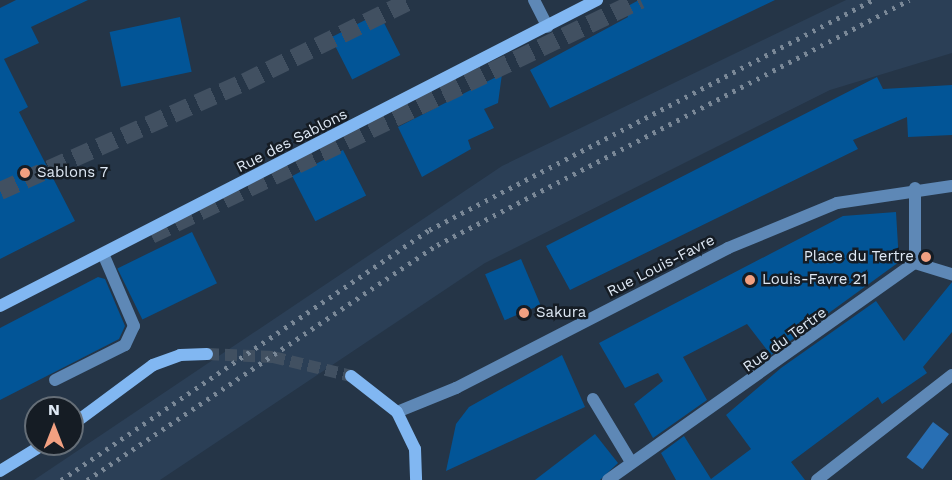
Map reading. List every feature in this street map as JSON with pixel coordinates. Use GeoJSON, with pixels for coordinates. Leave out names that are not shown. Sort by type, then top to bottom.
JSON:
{"type":"FeatureCollection","features":[{"type":"Feature","properties":{"kind":"main road","name":"Rue des Sablons"},"geometry":{"type":"LineString","coordinates":[[0,306],[104,256],[597,0]]}},
{"type":"Feature","properties":{"kind":"main road"},"geometry":{"type":"LineString","coordinates":[[84,416],[153,365],[180,355],[207,354]]}},
{"type":"Feature","properties":{"kind":"main road"},"geometry":{"type":"LineString","coordinates":[[351,376],[397,412],[415,449],[416,480]]}},
{"type":"Feature","properties":{"kind":"main road"},"geometry":{"type":"LineString","coordinates":[[0,471],[24,456]]}},
{"type":"Feature","properties":{"kind":"street"},"geometry":{"type":"LineString","coordinates":[[534,0],[548,27]]}},
{"type":"Feature","properties":{"kind":"street","name":"Rue Louis-Favre"},"geometry":{"type":"LineString","coordinates":[[397,412],[456,388],[728,248],[837,203],[915,188],[952,186]]}},
{"type":"Feature","properties":{"kind":"street"},"geometry":{"type":"LineString","coordinates":[[915,188],[915,263],[952,274]]}},
{"type":"Feature","properties":{"kind":"street"},"geometry":{"type":"LineString","coordinates":[[55,380],[126,345],[134,326],[104,256]]}},
{"type":"Feature","properties":{"kind":"street","name":"Rue du Tertre"},"geometry":{"type":"LineString","coordinates":[[608,480],[631,462],[720,406],[915,263]]}},
{"type":"Feature","properties":{"kind":"street"},"geometry":{"type":"LineString","coordinates":[[817,480],[952,375]]}},
{"type":"Feature","properties":{"kind":"street"},"geometry":{"type":"LineString","coordinates":[[593,399],[631,462]]}},
{"type":"Feature","properties":{"kind":"shaded area"},"geometry":{"type":"Polygon","coordinates":[[[846,0],[952,0],[952,53],[830,90],[485,263],[160,480],[34,480],[70,456],[84,456],[84,446],[502,166],[846,0]]]}},
{"type":"Feature","properties":{"kind":"water"},"geometry":{"type":"Polygon","coordinates":[[[933,422],[949,434],[922,469],[907,457],[933,422]]]}},
{"type":"Feature","properties":{"kind":"building","name":"Sablons 7"},"geometry":{"type":"Polygon","coordinates":[[[16,0],[88,0],[31,27],[39,43],[4,59],[28,107],[19,112],[75,221],[0,259],[0,8],[16,0]]]}},
{"type":"Feature","properties":{"kind":"building"},"geometry":{"type":"Polygon","coordinates":[[[639,0],[775,0],[550,108],[530,70],[628,17],[624,8],[639,0]]]}},
{"type":"Feature","properties":{"kind":"building"},"geometry":{"type":"Polygon","coordinates":[[[379,13],[400,55],[352,79],[331,38],[379,13]]]}},
{"type":"Feature","properties":{"kind":"building"},"geometry":{"type":"Polygon","coordinates":[[[180,17],[192,72],[121,87],[110,32],[180,17]]]}},
{"type":"Feature","properties":{"kind":"building"},"geometry":{"type":"Polygon","coordinates":[[[502,74],[498,103],[484,109],[494,128],[468,140],[471,149],[422,177],[398,127],[502,74]]]}},
{"type":"Feature","properties":{"kind":"building"},"geometry":{"type":"Polygon","coordinates":[[[877,77],[883,89],[952,85],[952,135],[908,137],[907,117],[853,140],[858,149],[570,290],[546,246],[877,77]]]}},
{"type":"Feature","properties":{"kind":"building"},"geometry":{"type":"Polygon","coordinates":[[[343,150],[366,195],[315,221],[292,176],[343,150]]]}},
{"type":"Feature","properties":{"kind":"building"},"geometry":{"type":"Polygon","coordinates":[[[896,212],[899,262],[771,355],[747,324],[683,357],[707,400],[653,438],[634,404],[663,381],[658,373],[625,388],[599,343],[843,216],[896,212]]]}},
{"type":"Feature","properties":{"kind":"building"},"geometry":{"type":"Polygon","coordinates":[[[192,232],[217,283],[142,320],[117,268],[192,232]]]}},
{"type":"Feature","properties":{"kind":"building"},"geometry":{"type":"Polygon","coordinates":[[[521,259],[541,305],[505,320],[485,274],[521,259]]]}},
{"type":"Feature","properties":{"kind":"building"},"geometry":{"type":"Polygon","coordinates":[[[98,277],[105,279],[125,326],[119,339],[0,400],[0,328],[98,277]]]}},
{"type":"Feature","properties":{"kind":"building"},"geometry":{"type":"Polygon","coordinates":[[[952,282],[952,332],[923,367],[927,373],[882,404],[878,397],[791,462],[805,480],[676,480],[661,453],[684,436],[711,479],[751,449],[726,415],[781,368],[876,301],[904,341],[952,282]]]}},
{"type":"Feature","properties":{"kind":"building"},"geometry":{"type":"Polygon","coordinates":[[[562,355],[585,407],[446,471],[456,424],[469,407],[562,355]]]}},
{"type":"Feature","properties":{"kind":"building"},"geometry":{"type":"Polygon","coordinates":[[[595,434],[618,463],[600,480],[535,480],[595,434]]]}},
{"type":"Feature","properties":{"kind":"tunnel"},"geometry":{"type":"LineString","coordinates":[[0,191],[245,82],[412,0]]}},
{"type":"Feature","properties":{"kind":"tunnel"},"geometry":{"type":"LineString","coordinates":[[151,235],[640,0]]}},
{"type":"Feature","properties":{"kind":"tunnel"},"geometry":{"type":"LineString","coordinates":[[207,354],[273,357],[351,376]]}},
{"type":"Feature","properties":{"kind":"railway"},"geometry":{"type":"LineString","coordinates":[[61,480],[429,230],[872,0]]}},
{"type":"Feature","properties":{"kind":"railway"},"geometry":{"type":"LineString","coordinates":[[87,480],[437,245],[909,0]]}},
{"type":"Feature","properties":{"kind":"place","name":"Sablons 7"},"geometry":{"type":"Point","coordinates":[25,173]}},
{"type":"Feature","properties":{"kind":"place","name":"Place du Tertre"},"geometry":{"type":"Point","coordinates":[926,257]}},
{"type":"Feature","properties":{"kind":"place","name":"Louis-Favre 21"},"geometry":{"type":"Point","coordinates":[750,280]}},
{"type":"Feature","properties":{"kind":"place","name":"Sakura"},"geometry":{"type":"Point","coordinates":[524,313]}}]}
